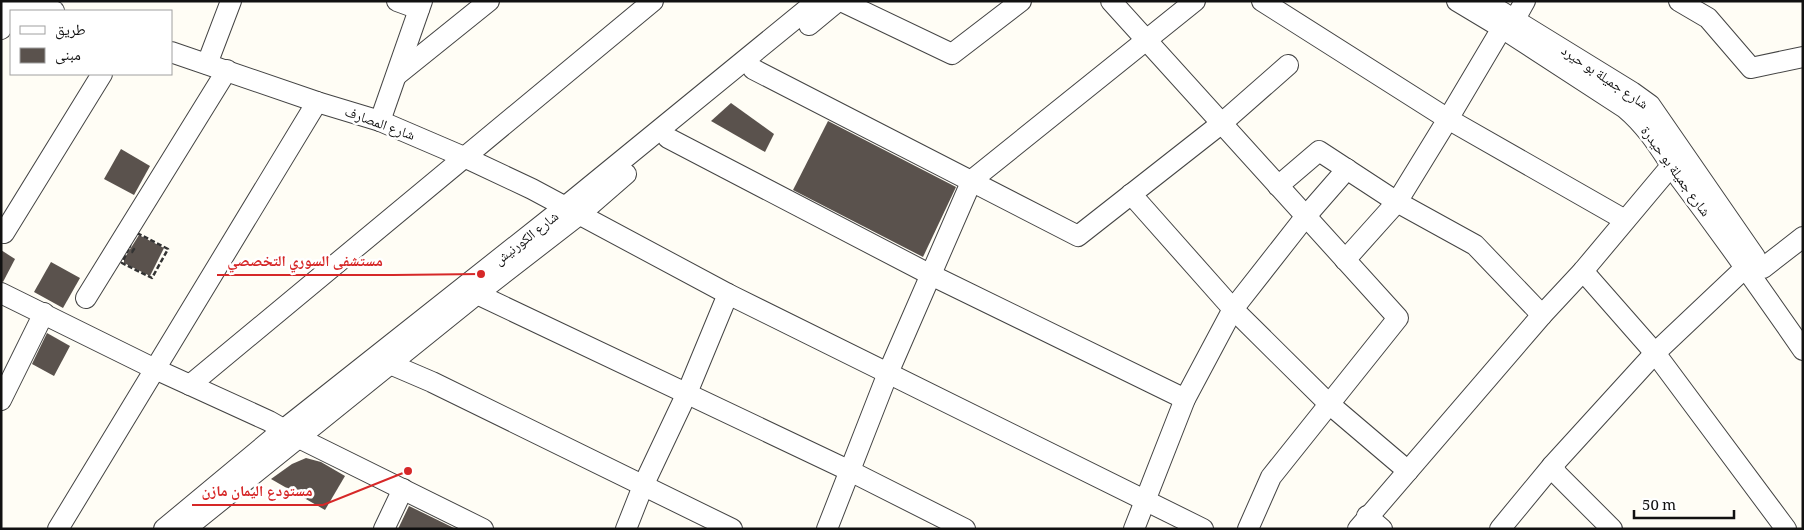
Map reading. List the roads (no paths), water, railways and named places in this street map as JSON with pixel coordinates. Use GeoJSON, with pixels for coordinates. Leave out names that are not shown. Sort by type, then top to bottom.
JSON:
{"type":"FeatureCollection","features":[{"type":"Feature","properties":{"kind":"street"},"geometry":{"type":"LineString","coordinates":[[1,28],[12,1]]}},
{"type":"Feature","properties":{"kind":"street"},"geometry":{"type":"LineString","coordinates":[[22,1],[50,7]]}},
{"type":"Feature","properties":{"kind":"street"},"geometry":{"type":"LineString","coordinates":[[86,298],[217,67],[231,1]]}},
{"type":"Feature","properties":{"kind":"street"},"geometry":{"type":"LineString","coordinates":[[380,121],[421,5],[398,1]]}},
{"type":"Feature","properties":{"kind":"street"},"geometry":{"type":"LineString","coordinates":[[397,75],[489,1]]}},
{"type":"Feature","properties":{"kind":"street"},"geometry":{"type":"LineString","coordinates":[[190,385],[653,1]]}},
{"type":"Feature","properties":{"kind":"street","name":"شارع الكورنيش"},"geometry":{"type":"LineString","coordinates":[[164,529],[291,434],[390,364],[478,294],[817,1]]}},
{"type":"Feature","properties":{"kind":"street"},"geometry":{"type":"LineString","coordinates":[[840,1],[952,54],[1021,1]]}},
{"type":"Feature","properties":{"kind":"street","name":"شارع الكورنيش"},"geometry":{"type":"LineString","coordinates":[[185,529],[291,434],[840,1]]}},
{"type":"Feature","properties":{"kind":"street"},"geometry":{"type":"LineString","coordinates":[[1110,1],[1398,318],[1271,476],[1248,529]]}},
{"type":"Feature","properties":{"kind":"street"},"geometry":{"type":"LineString","coordinates":[[827,529],[888,373],[972,180],[1195,1]]}},
{"type":"Feature","properties":{"kind":"street"},"geometry":{"type":"LineString","coordinates":[[1262,1],[1448,119],[1625,220]]}},
{"type":"Feature","properties":{"kind":"street","name":"شارع جميلة بو حيدرة"},"geometry":{"type":"LineString","coordinates":[[1458,1],[1509,23],[1625,108],[1646,128],[1671,166],[1754,267],[1803,350]]}},
{"type":"Feature","properties":{"kind":"street","name":"شارع جميلة بو حيرد"},"geometry":{"type":"LineString","coordinates":[[1484,1],[1509,23],[1650,105],[1754,267],[1803,327]]}},
{"type":"Feature","properties":{"kind":"street"},"geometry":{"type":"LineString","coordinates":[[1345,260],[1397,202],[1509,23],[1525,1]]}},
{"type":"Feature","properties":{"kind":"street"},"geometry":{"type":"LineString","coordinates":[[1679,1],[1708,18],[1751,68],[1803,56]]}},
{"type":"Feature","properties":{"kind":"street","name":"شارع المصارف"},"geometry":{"type":"LineString","coordinates":[[172,52],[317,102],[380,121],[464,157],[573,210],[728,294],[1203,529]]}},
{"type":"Feature","properties":{"kind":"street"},"geometry":{"type":"LineString","coordinates":[[753,69],[1078,236],[1222,123],[1288,65]]}},
{"type":"Feature","properties":{"kind":"street"},"geometry":{"type":"LineString","coordinates":[[4,233],[101,75]]}},
{"type":"Feature","properties":{"kind":"street"},"geometry":{"type":"LineString","coordinates":[[58,529],[317,102]]}},
{"type":"Feature","properties":{"kind":"street"},"geometry":{"type":"LineString","coordinates":[[668,138],[931,275],[1185,399]]}},
{"type":"Feature","properties":{"kind":"street"},"geometry":{"type":"LineString","coordinates":[[1278,186],[1319,151],[1397,202],[1475,245],[1542,315]]}},
{"type":"Feature","properties":{"kind":"street"},"geometry":{"type":"LineString","coordinates":[[1369,525],[1408,471],[1542,315],[1583,271],[1671,166]]}},
{"type":"Feature","properties":{"kind":"street"},"geometry":{"type":"LineString","coordinates":[[1134,529],[1185,399],[1234,310],[1306,216],[1347,169]]}},
{"type":"Feature","properties":{"kind":"street"},"geometry":{"type":"LineString","coordinates":[[1131,194],[1234,310],[1328,403],[1408,471]]}},
{"type":"Feature","properties":{"kind":"street"},"geometry":{"type":"LineString","coordinates":[[1500,529],[1552,466],[1654,352],[1754,267],[1803,237]]}},
{"type":"Feature","properties":{"kind":"street"},"geometry":{"type":"LineString","coordinates":[[1583,271],[1654,352],[1786,529]]}},
{"type":"Feature","properties":{"kind":"street"},"geometry":{"type":"LineString","coordinates":[[1,293],[155,369],[269,422],[483,529]]}},
{"type":"Feature","properties":{"kind":"street"},"geometry":{"type":"LineString","coordinates":[[478,294],[687,392],[965,529]]}},
{"type":"Feature","properties":{"kind":"street"},"geometry":{"type":"LineString","coordinates":[[626,529],[728,294]]}},
{"type":"Feature","properties":{"kind":"street"},"geometry":{"type":"LineString","coordinates":[[1,400],[44,313]]}},
{"type":"Feature","properties":{"kind":"street"},"geometry":{"type":"LineString","coordinates":[[390,364],[432,382],[732,529]]}},
{"type":"Feature","properties":{"kind":"street"},"geometry":{"type":"LineString","coordinates":[[1552,466],[1612,529]]}},
{"type":"Feature","properties":{"kind":"street"},"geometry":{"type":"LineString","coordinates":[[384,529],[403,489]]}},
{"type":"Feature","properties":{"kind":"place","name":"مستشفى السوري التخصصي"},"geometry":{"type":"Point","coordinates":[481,274]}},
{"type":"Feature","properties":{"kind":"place","name":"مستودع اليمان مازن"},"geometry":{"type":"Point","coordinates":[408,471]}}]}
